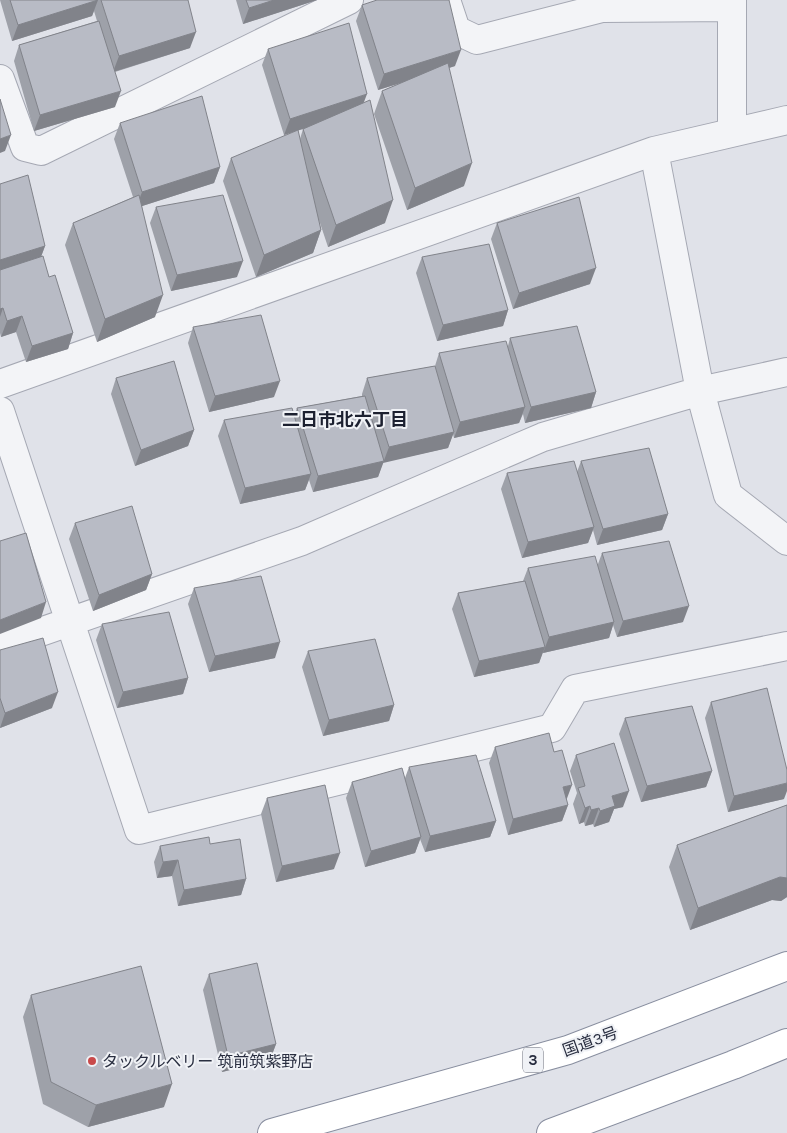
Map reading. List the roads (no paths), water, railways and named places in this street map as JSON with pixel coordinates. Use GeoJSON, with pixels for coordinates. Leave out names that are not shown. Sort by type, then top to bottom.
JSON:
{"type":"FeatureCollection","features":[{"type":"Feature","properties":{"kind":"highway","name":"国道3号"},"geometry":{"type":"LineString","coordinates":[[272,1133],[568,1050],[787,966]]}},
{"type":"Feature","properties":{"kind":"highway"},"geometry":{"type":"LineString","coordinates":[[552,1133],[734,1065],[787,1043]]}},
{"type":"Feature","properties":{"kind":"street"},"geometry":{"type":"LineString","coordinates":[[0,79],[24,147],[41,152],[349,0]]}},
{"type":"Feature","properties":{"kind":"street"},"geometry":{"type":"LineString","coordinates":[[446,0],[456,30],[477,40],[602,8],[732,3],[732,132]]}},
{"type":"Feature","properties":{"kind":"street"},"geometry":{"type":"LineString","coordinates":[[0,384],[654,151],[787,120]]}},
{"type":"Feature","properties":{"kind":"street"},"geometry":{"type":"LineString","coordinates":[[654,151],[700,391],[728,495],[787,541]]}},
{"type":"Feature","properties":{"kind":"street"},"geometry":{"type":"LineString","coordinates":[[0,646],[302,541],[543,437],[700,391],[787,372]]}},
{"type":"Feature","properties":{"kind":"street"},"geometry":{"type":"LineString","coordinates":[[0,411],[139,830],[552,728],[576,689],[787,646]]}},
{"type":"Feature","properties":{"kind":"place","name":"タックルベリー 筑前筑紫野店"},"geometry":{"type":"Point","coordinates":[92,1061]}},
{"type":"Feature","properties":{"kind":"district","name":"二日市北六丁目"},"geometry":{"type":"Point","coordinates":[345,420]}}]}
